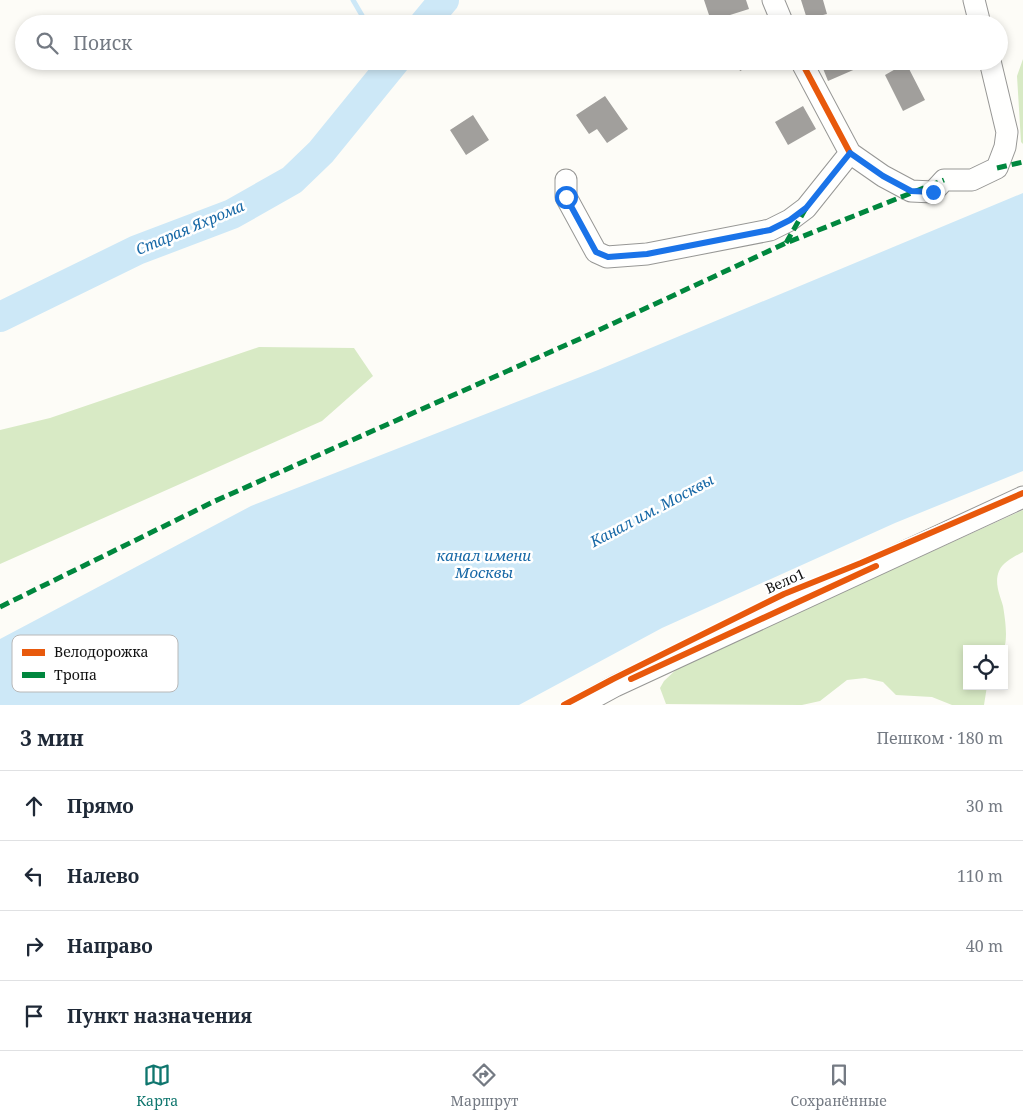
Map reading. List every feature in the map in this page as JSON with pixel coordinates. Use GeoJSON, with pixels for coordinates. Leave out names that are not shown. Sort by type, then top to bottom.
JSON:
{"type":"FeatureCollection","features":[{"type":"Feature","properties":{"kind":"street"},"geometry":{"type":"LineString","coordinates":[[773,0],[779,15]]}},
{"type":"Feature","properties":{"kind":"street"},"geometry":{"type":"LineString","coordinates":[[974,0],[978,15]]}},
{"type":"Feature","properties":{"kind":"street"},"geometry":{"type":"LineString","coordinates":[[807,70],[850,153],[883,176],[911,191],[933,192],[944,180],[972,180],[996,168],[1005,147],[1007,132],[992,70]]}},
{"type":"Feature","properties":{"kind":"street"},"geometry":{"type":"LineString","coordinates":[[566,180],[566,197],[596,252],[608,257],[647,254],[770,230],[790,220],[806,208],[850,153]]}},
{"type":"Feature","properties":{"kind":"street"},"geometry":{"type":"LineString","coordinates":[[580,705],[616,690],[1023,497]]}},
{"type":"Feature","properties":{"kind":"green space"},"geometry":{"type":"Polygon","coordinates":[[[1023,59],[1023,144],[1021,142],[1017,76],[1023,59]]]}},
{"type":"Feature","properties":{"kind":"green space"},"geometry":{"type":"Polygon","coordinates":[[[259,347],[354,348],[373,376],[322,421],[0,564],[0,430],[50,418],[259,347]]]}},
{"type":"Feature","properties":{"kind":"green space"},"geometry":{"type":"Polygon","coordinates":[[[1023,510],[1023,552],[1003,565],[997,580],[1005,622],[1005,645],[963,645],[963,690],[986,690],[984,705],[952,705],[932,697],[896,695],[883,682],[865,678],[847,680],[820,701],[802,705],[666,704],[660,688],[664,681],[680,666],[1023,510]]]}},
{"type":"Feature","properties":{"kind":"water","name":"канал имени Москвы"},"geometry":{"type":"Polygon","coordinates":[[[1023,193],[1023,471],[895,523],[662,628],[519,705],[0,705],[0,639],[251,506],[598,370],[1023,193]]]}},
{"type":"Feature","properties":{"kind":"building"},"geometry":{"type":"Polygon","coordinates":[[[704,0],[746,0],[749,9],[730,15],[709,15],[704,0]]]}},
{"type":"Feature","properties":{"kind":"building"},"geometry":{"type":"Polygon","coordinates":[[[801,0],[823,0],[827,14],[806,15],[801,0]]]}},
{"type":"Feature","properties":{"kind":"building"},"geometry":{"type":"Polygon","coordinates":[[[824,70],[853,70],[828,81],[824,70]]]}},
{"type":"Feature","properties":{"kind":"building"},"geometry":{"type":"Polygon","coordinates":[[[894,70],[910,70],[925,100],[903,111],[885,75],[894,70]]]}},
{"type":"Feature","properties":{"kind":"building"},"geometry":{"type":"Polygon","coordinates":[[[605,96],[628,129],[607,143],[597,129],[589,134],[576,115],[605,96]]]}},
{"type":"Feature","properties":{"kind":"building"},"geometry":{"type":"Polygon","coordinates":[[[803,106],[816,129],[788,145],[775,122],[803,106]]]}},
{"type":"Feature","properties":{"kind":"building"},"geometry":{"type":"Polygon","coordinates":[[[473,115],[489,140],[466,155],[450,130],[473,115]]]}},
{"type":"Feature","properties":{"kind":"waterway"},"geometry":{"type":"LineString","coordinates":[[353,0],[362,15]]}},
{"type":"Feature","properties":{"kind":"waterway","name":"Старая Яхрома"},"geometry":{"type":"LineString","coordinates":[[432,15],[444,0]]}},
{"type":"Feature","properties":{"kind":"waterway","name":"Старая Яхрома"},"geometry":{"type":"LineString","coordinates":[[0,317],[137,250],[232,214],[292,180],[321,152],[388,70]]}},
{"type":"Feature","properties":{"kind":"marked path"},"geometry":{"type":"LineString","coordinates":[[997,168],[1023,162]]}},
{"type":"Feature","properties":{"kind":"marked path"},"geometry":{"type":"LineString","coordinates":[[0,607],[215,501],[584,337],[786,243],[944,180]]}},
{"type":"Feature","properties":{"kind":"marked path"},"geometry":{"type":"LineString","coordinates":[[786,243],[806,208]]}},
{"type":"Feature","properties":{"kind":"cycle path"},"geometry":{"type":"LineString","coordinates":[[806,70],[850,153]]}},
{"type":"Feature","properties":{"kind":"cycle path","name":"Вело1"},"geometry":{"type":"LineString","coordinates":[[564,705],[784,594],[1023,493]]}},
{"type":"Feature","properties":{"kind":"cycle path"},"geometry":{"type":"LineString","coordinates":[[631,679],[876,566]]}},
{"type":"Feature","properties":{"kind":"route"},"geometry":{"type":"LineString","coordinates":[[566,197],[596,252],[608,257],[647,254],[770,230],[790,220],[806,208],[850,153],[883,176],[911,191],[933,192]]}},
{"type":"Feature","properties":{"kind":"water label","name":"Канал им. Москвы"},"geometry":{"type":"Point","coordinates":[652,511]}}]}
